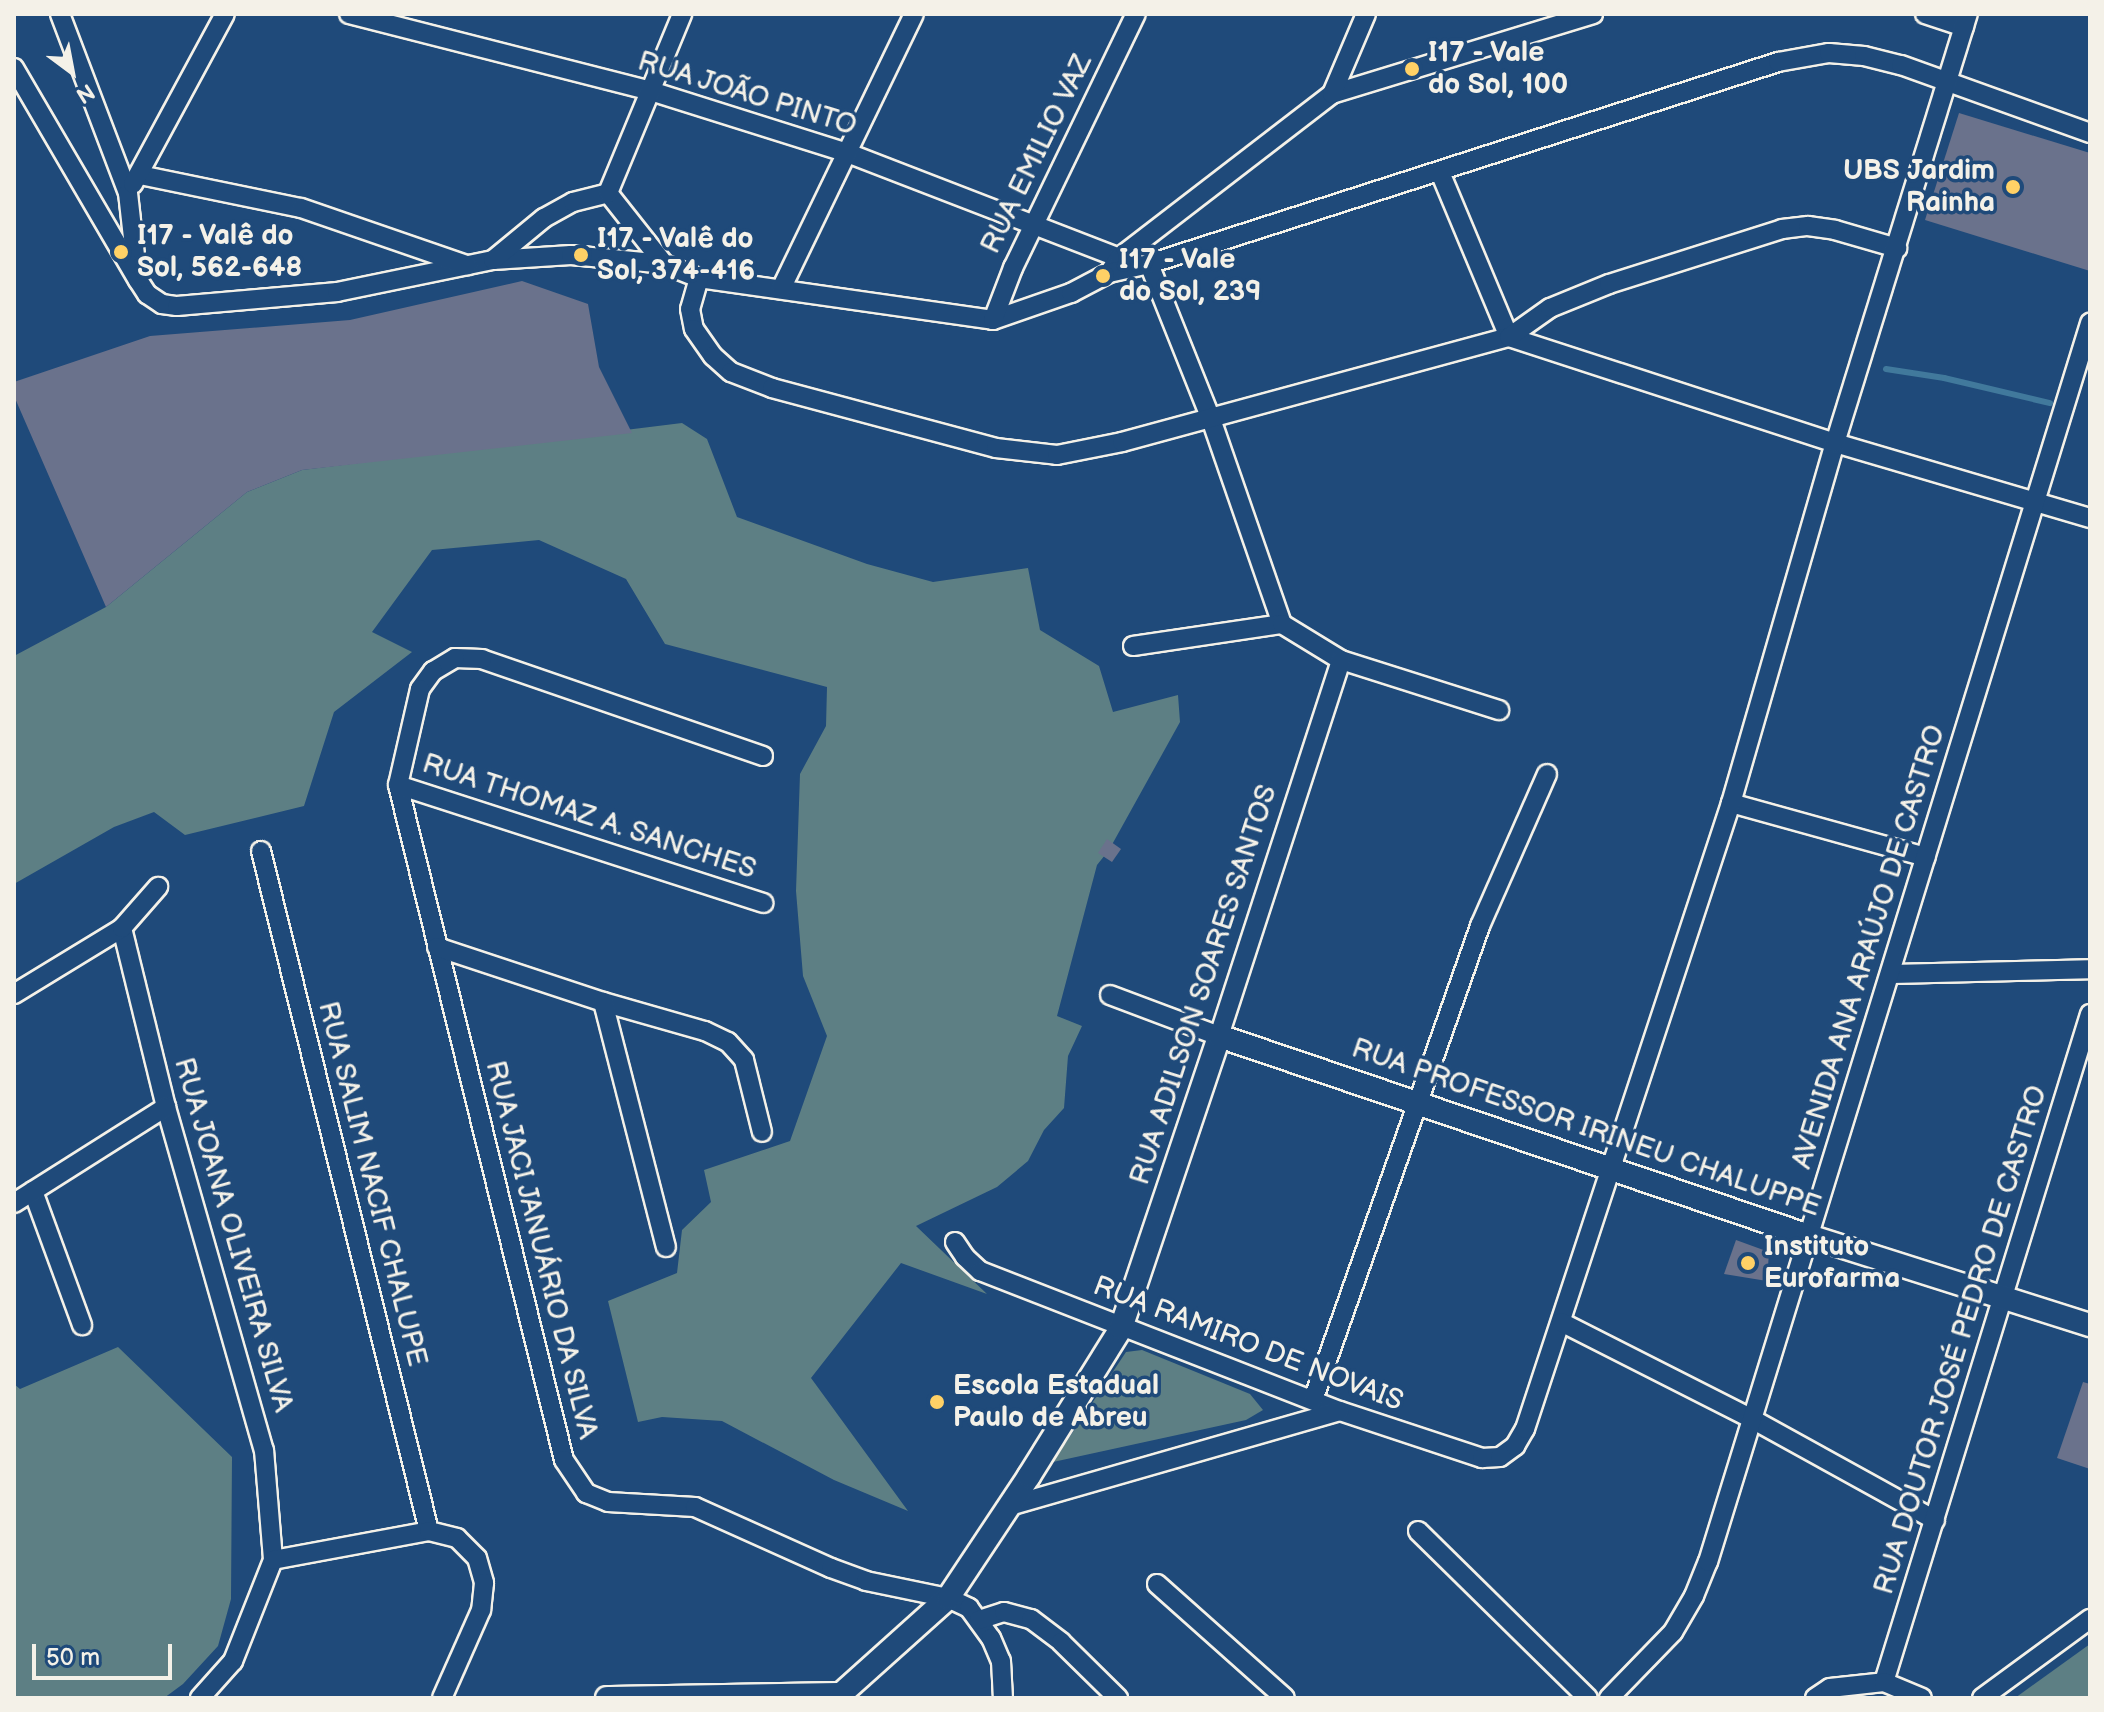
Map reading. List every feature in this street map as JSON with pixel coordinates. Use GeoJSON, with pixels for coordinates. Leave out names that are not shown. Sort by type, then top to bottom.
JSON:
{"type":"FeatureCollection","features":[{"type":"Feature","properties":{"kind":"street"},"geometry":{"type":"LineString","coordinates":[[60,14],[128,193],[138,280]]}},
{"type":"Feature","properties":{"kind":"street"},"geometry":{"type":"LineString","coordinates":[[128,193],[225,14]]}},
{"type":"Feature","properties":{"kind":"street","name":"RUA JOÃO PINTO"},"geometry":{"type":"LineString","coordinates":[[349,14],[651,91],[845,152],[1036,224],[1114,265]]}},
{"type":"Feature","properties":{"kind":"street"},"geometry":{"type":"LineString","coordinates":[[608,193],[682,14]]}},
{"type":"Feature","properties":{"kind":"street"},"geometry":{"type":"LineString","coordinates":[[781,289],[914,14]]}},
{"type":"Feature","properties":{"kind":"street","name":"RUA EMILIO VAZ"},"geometry":{"type":"LineString","coordinates":[[993,320],[1013,268],[1136,14]]}},
{"type":"Feature","properties":{"kind":"street"},"geometry":{"type":"LineString","coordinates":[[1332,94],[1366,14]]}},
{"type":"Feature","properties":{"kind":"street"},"geometry":{"type":"LineString","coordinates":[[14,68],[138,280],[147,294],[162,304],[177,306],[337,292],[493,260],[571,255],[664,264],[699,278],[993,320],[1071,293],[1114,265],[1332,94],[1593,14]]}},
{"type":"Feature","properties":{"kind":"street"},"geometry":{"type":"LineString","coordinates":[[1925,14],[1966,21],[1835,443],[1731,803],[1561,1322],[1752,1419],[1935,1520]]}},
{"type":"Feature","properties":{"kind":"street"},"geometry":{"type":"LineString","coordinates":[[1114,265],[1149,264],[1778,62],[1829,53],[1864,56],[1948,82],[2090,133]]}},
{"type":"Feature","properties":{"kind":"street"},"geometry":{"type":"LineString","coordinates":[[1440,172],[1509,337],[1835,443],[2090,518]]}},
{"type":"Feature","properties":{"kind":"street"},"geometry":{"type":"LineString","coordinates":[[140,175],[301,208],[469,266]]}},
{"type":"Feature","properties":{"kind":"street"},"geometry":{"type":"LineString","coordinates":[[493,260],[544,218],[573,202],[608,193]]}},
{"type":"Feature","properties":{"kind":"street"},"geometry":{"type":"LineString","coordinates":[[608,193],[664,264]]}},
{"type":"Feature","properties":{"kind":"street"},"geometry":{"type":"LineString","coordinates":[[699,278],[690,309],[694,329],[713,356],[731,372],[772,388],[996,448],[1057,455],[1211,419],[1509,337],[1550,308],[1609,284],[1782,229],[1808,226],[1835,230],[1897,248]]}},
{"type":"Feature","properties":{"kind":"street"},"geometry":{"type":"LineString","coordinates":[[1149,264],[1211,419],[1282,624],[1341,660],[1499,710]]}},
{"type":"Feature","properties":{"kind":"street","name":"AVENIDA ANA ARAÚJO DE CASTRO"},"geometry":{"type":"LineString","coordinates":[[1609,1698],[1673,1632],[1694,1596],[1891,974],[2090,323]]}},
{"type":"Feature","properties":{"kind":"street"},"geometry":{"type":"LineString","coordinates":[[1133,646],[1282,624]]}},
{"type":"Feature","properties":{"kind":"street"},"geometry":{"type":"LineString","coordinates":[[398,785],[420,689],[433,671],[455,658],[482,659],[763,756]]}},
{"type":"Feature","properties":{"kind":"street","name":"RUA ADILSON SOARES SANTOS"},"geometry":{"type":"LineString","coordinates":[[838,1696],[948,1598],[1121,1328],[1341,660]]}},
{"type":"Feature","properties":{"kind":"street"},"geometry":{"type":"LineString","coordinates":[[1313,1400],[1480,926],[1547,774]]}},
{"type":"Feature","properties":{"kind":"street","name":"RUA THOMAZ A. SANCHES"},"geometry":{"type":"LineString","coordinates":[[398,785],[763,903]]}},
{"type":"Feature","properties":{"kind":"street","name":"RUA JACI JANUÁRIO DA SILVA"},"geometry":{"type":"LineString","coordinates":[[398,785],[564,1460],[575,1480],[586,1493],[608,1502],[695,1507],[866,1581],[948,1598]]}},
{"type":"Feature","properties":{"kind":"street"},"geometry":{"type":"LineString","coordinates":[[1731,803],[1926,857]]}},
{"type":"Feature","properties":{"kind":"street","name":"RUA SALIM NACIF CHALUPE"},"geometry":{"type":"LineString","coordinates":[[261,851],[429,1531]]}},
{"type":"Feature","properties":{"kind":"street"},"geometry":{"type":"LineString","coordinates":[[14,994],[122,928],[158,887]]}},
{"type":"Feature","properties":{"kind":"street","name":"RUA JOANA OLIVEIRA SILVA"},"geometry":{"type":"LineString","coordinates":[[122,928],[166,1107],[264,1450],[273,1560]]}},
{"type":"Feature","properties":{"kind":"street"},"geometry":{"type":"LineString","coordinates":[[437,947],[603,1002],[705,1031],[728,1042],[744,1060],[762,1132]]}},
{"type":"Feature","properties":{"kind":"street"},"geometry":{"type":"LineString","coordinates":[[1891,974],[2090,969]]}},
{"type":"Feature","properties":{"kind":"street","name":"RUA PROFESSOR IRINEU CHALUPPE"},"geometry":{"type":"LineString","coordinates":[[1110,995],[1219,1036],[1809,1236],[2090,1325]]}},
{"type":"Feature","properties":{"kind":"street"},"geometry":{"type":"LineString","coordinates":[[603,1002],[666,1247]]}},
{"type":"Feature","properties":{"kind":"street","name":"RUA DOUTOR JOSÉ PEDRO DE CASTRO"},"geometry":{"type":"LineString","coordinates":[[1884,1682],[2090,1014]]}},
{"type":"Feature","properties":{"kind":"street"},"geometry":{"type":"LineString","coordinates":[[14,1203],[166,1107]]}},
{"type":"Feature","properties":{"kind":"street"},"geometry":{"type":"LineString","coordinates":[[33,1191],[82,1325]]}},
{"type":"Feature","properties":{"kind":"street","name":"RUA RAMIRO DE NOVAIS"},"geometry":{"type":"LineString","coordinates":[[955,1242],[980,1271],[1340,1411],[1482,1458],[1500,1457],[1515,1446],[1525,1429],[1561,1322]]}},
{"type":"Feature","properties":{"kind":"street"},"geometry":{"type":"LineString","coordinates":[[1009,1506],[1340,1411]]}},
{"type":"Feature","properties":{"kind":"street"},"geometry":{"type":"LineString","coordinates":[[200,1698],[233,1661],[273,1560],[429,1531],[457,1538],[477,1558],[484,1583],[481,1610],[442,1698]]}},
{"type":"Feature","properties":{"kind":"street"},"geometry":{"type":"LineString","coordinates":[[1418,1531],[1588,1698]]}},
{"type":"Feature","properties":{"kind":"street"},"geometry":{"type":"LineString","coordinates":[[1157,1584],[1285,1698]]}},
{"type":"Feature","properties":{"kind":"street"},"geometry":{"type":"LineString","coordinates":[[948,1598],[969,1608],[979,1620],[1001,1661],[1003,1698]]}},
{"type":"Feature","properties":{"kind":"street"},"geometry":{"type":"LineString","coordinates":[[979,1620],[1004,1612],[1031,1619],[1061,1642],[1118,1698]]}},
{"type":"Feature","properties":{"kind":"street"},"geometry":{"type":"LineString","coordinates":[[1982,1698],[2090,1619]]}},
{"type":"Feature","properties":{"kind":"street"},"geometry":{"type":"LineString","coordinates":[[1815,1698],[1830,1688],[1884,1682],[1922,1698]]}},
{"type":"Feature","properties":{"kind":"street"},"geometry":{"type":"LineString","coordinates":[[607,1698],[838,1696]]}},
{"type":"Feature","properties":{"kind":"green space"},"geometry":{"type":"Polygon","coordinates":[[[682,423],[707,439],[737,517],[867,564],[933,582],[1028,568],[1040,630],[1099,666],[1113,712],[1178,695],[1180,722],[1109,850],[1097,865],[1057,1016],[1082,1026],[1068,1056],[1064,1108],[1044,1130],[1028,1161],[997,1187],[916,1226],[987,1294],[901,1263],[811,1378],[908,1511],[834,1480],[722,1421],[662,1417],[638,1422],[608,1301],[677,1273],[682,1230],[711,1202],[704,1170],[790,1141],[827,1036],[803,976],[796,891],[800,774],[826,726],[827,687],[665,644],[626,579],[539,540],[432,550],[372,632],[412,652],[334,712],[304,806],[185,835],[154,812],[114,827],[14,884],[14,656],[106,607],[247,492],[302,470],[682,423]]]}},
{"type":"Feature","properties":{"kind":"green space"},"geometry":{"type":"Polygon","coordinates":[[[118,1347],[232,1457],[231,1599],[218,1646],[183,1684],[164,1698],[14,1698],[14,1384],[20,1389],[118,1347]]]}},
{"type":"Feature","properties":{"kind":"green space"},"geometry":{"type":"Polygon","coordinates":[[[1142,1350],[1250,1394],[1263,1410],[1246,1420],[1053,1462],[1126,1352],[1142,1350]]]}},
{"type":"Feature","properties":{"kind":"green space"},"geometry":{"type":"Polygon","coordinates":[[[2090,1644],[2090,1698],[2015,1698],[2090,1644]]]}},
{"type":"Feature","properties":{"kind":"building","name":"UBS Jardim Rainha"},"geometry":{"type":"Polygon","coordinates":[[[1959,113],[2090,153],[2090,271],[1925,220],[1959,113]]]}},
{"type":"Feature","properties":{"kind":"building"},"geometry":{"type":"Polygon","coordinates":[[[522,281],[588,304],[599,367],[632,433],[302,470],[247,492],[106,607],[14,396],[14,382],[150,336],[350,320],[522,281]]]}},
{"type":"Feature","properties":{"kind":"building"},"geometry":{"type":"Polygon","coordinates":[[[1107,839],[1121,849],[1112,862],[1098,853],[1107,839]]]}},
{"type":"Feature","properties":{"kind":"building","name":"Instituto Eurofarma"},"geometry":{"type":"Polygon","coordinates":[[[1736,1240],[1769,1252],[1767,1281],[1724,1274],[1736,1240]]]}},
{"type":"Feature","properties":{"kind":"building"},"geometry":{"type":"Polygon","coordinates":[[[2083,1382],[2090,1384],[2090,1469],[2057,1458],[2083,1382]]]}},
{"type":"Feature","properties":{"kind":"waterway"},"geometry":{"type":"LineString","coordinates":[[1886,369],[1944,378],[2050,403]]}},
{"type":"Feature","properties":{"kind":"place","name":"I17 - Vale do Sol, 100"},"geometry":{"type":"Point","coordinates":[1412,69]}},
{"type":"Feature","properties":{"kind":"place","name":"UBS Jardim Rainha"},"geometry":{"type":"Point","coordinates":[2013,187]}},
{"type":"Feature","properties":{"kind":"place","name":"I17 - Valê do Sol, 562-648"},"geometry":{"type":"Point","coordinates":[121,252]}},
{"type":"Feature","properties":{"kind":"place","name":"I17 - Valê do Sol, 374-416"},"geometry":{"type":"Point","coordinates":[581,255]}},
{"type":"Feature","properties":{"kind":"place","name":"I17 - Vale do Sol, 239"},"geometry":{"type":"Point","coordinates":[1103,276]}},
{"type":"Feature","properties":{"kind":"place","name":"Instituto Eurofarma"},"geometry":{"type":"Point","coordinates":[1748,1263]}},
{"type":"Feature","properties":{"kind":"place","name":"Escola Estadual Paulo de Abreu"},"geometry":{"type":"Point","coordinates":[937,1402]}}]}
